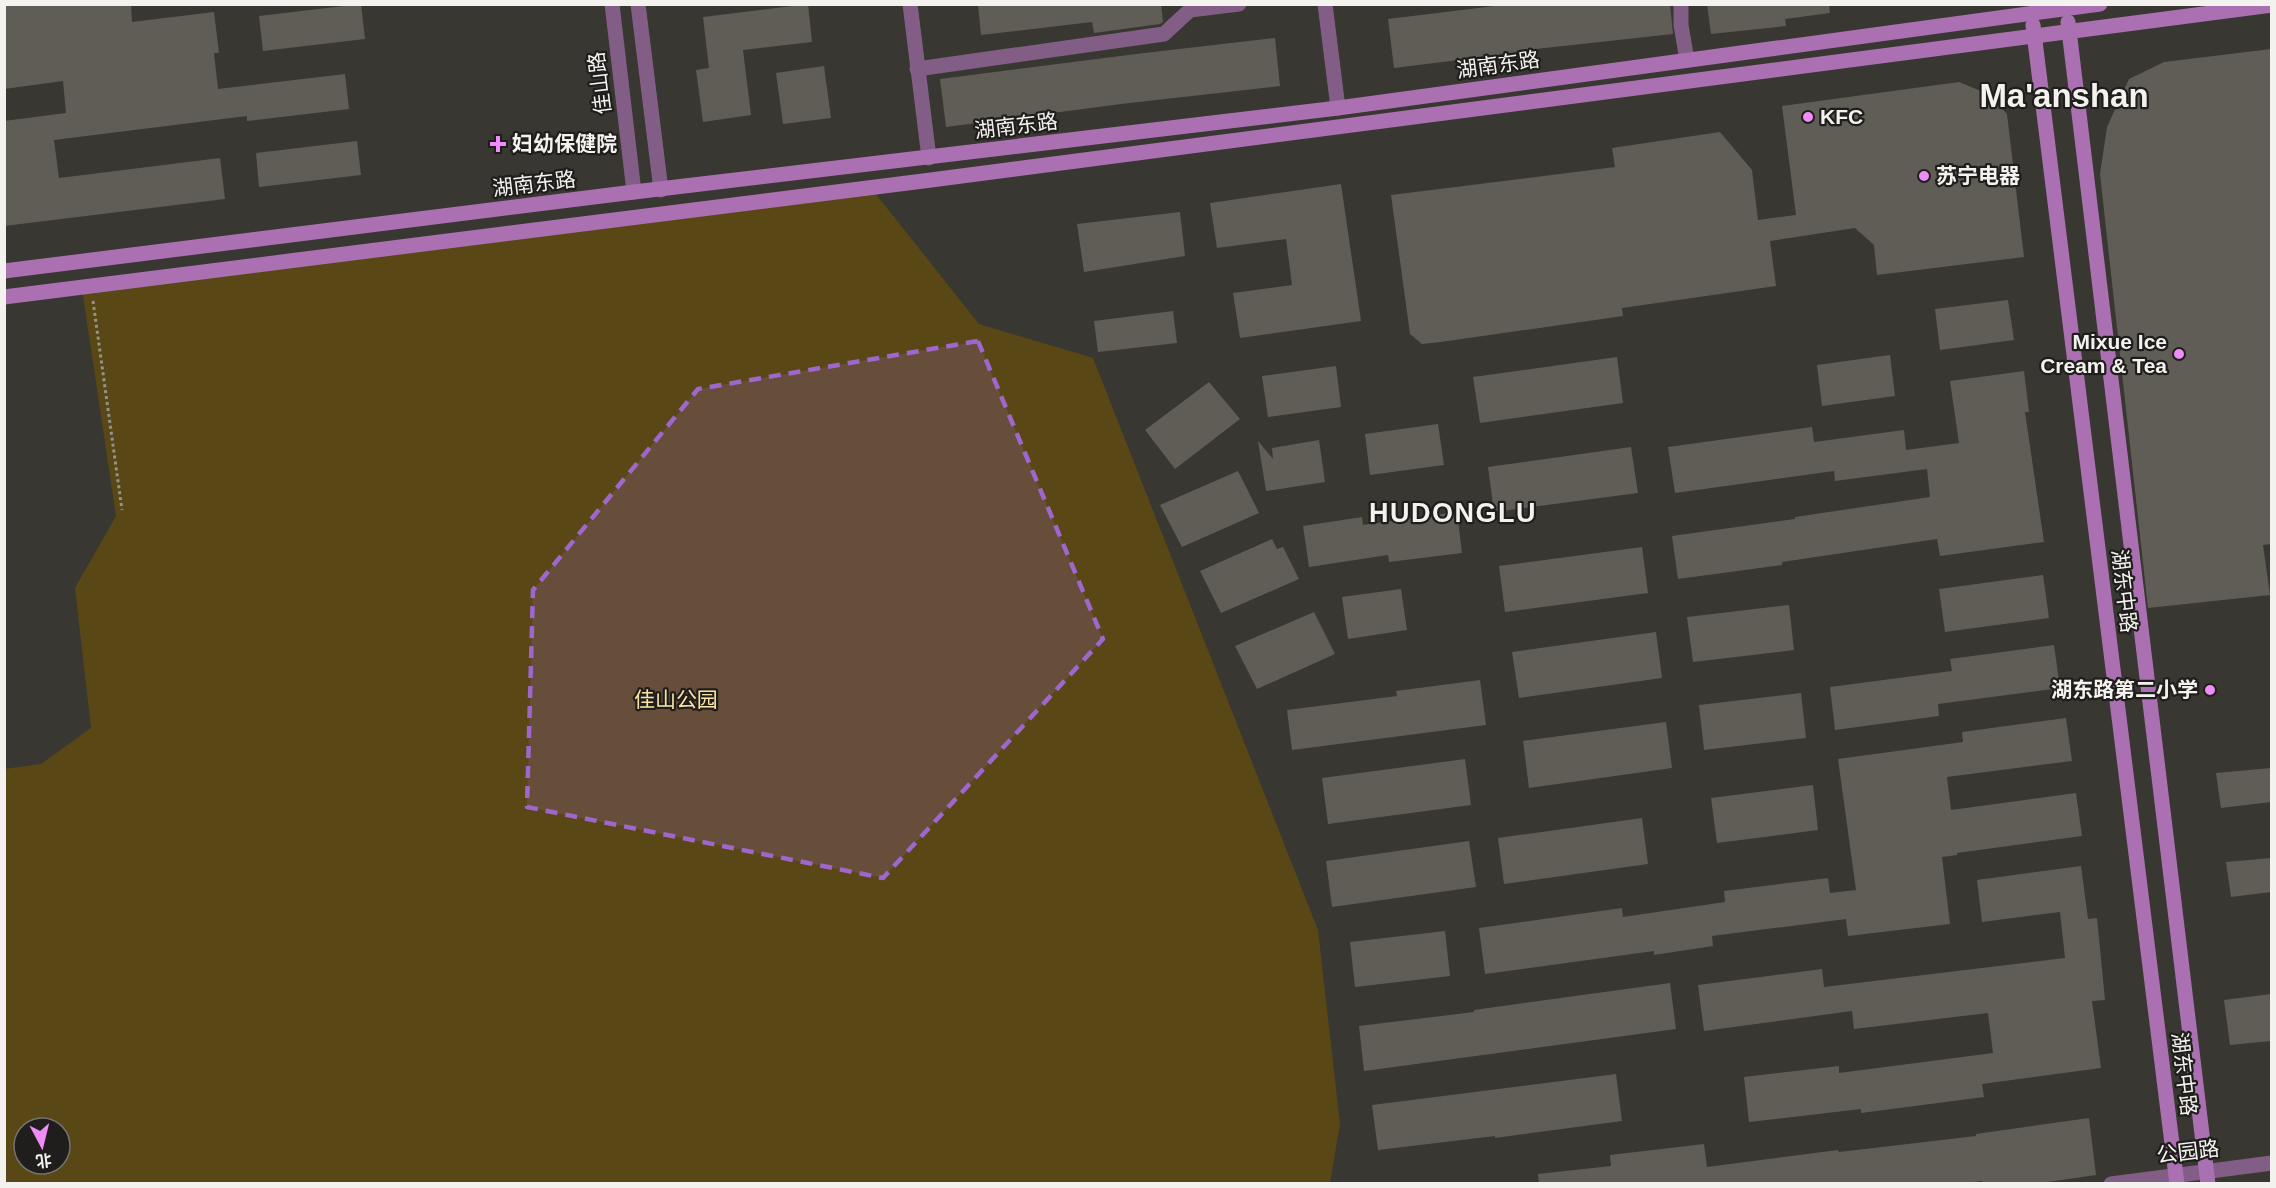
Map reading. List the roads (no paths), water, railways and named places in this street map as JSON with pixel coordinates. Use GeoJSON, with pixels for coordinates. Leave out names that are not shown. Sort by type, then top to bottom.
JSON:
{"type":"FeatureCollection","features":[{"type":"Feature","properties":{"kind":"main road","name":"湖南东路"},"geometry":{"type":"LineString","coordinates":[[4,271],[634,192],[1338,108],[1687,60],[2031,9],[2100,4]]}},
{"type":"Feature","properties":{"kind":"main road"},"geometry":{"type":"LineString","coordinates":[[4,297],[911,183],[2271,5]]}},
{"type":"Feature","properties":{"kind":"main road","name":"湖东中路"},"geometry":{"type":"LineString","coordinates":[[2065,7],[2207,1177]]}},
{"type":"Feature","properties":{"kind":"main road","name":"湖东中路"},"geometry":{"type":"LineString","coordinates":[[2031,9],[2176,1179]]}},
{"type":"Feature","properties":{"kind":"street","name":"佳山路"},"geometry":{"type":"LineString","coordinates":[[612,4],[634,192]]}},
{"type":"Feature","properties":{"kind":"street"},"geometry":{"type":"LineString","coordinates":[[638,4],[662,190]]}},
{"type":"Feature","properties":{"kind":"street"},"geometry":{"type":"LineString","coordinates":[[910,4],[929,158]]}},
{"type":"Feature","properties":{"kind":"street"},"geometry":{"type":"LineString","coordinates":[[917,69],[1164,34],[1190,10],[1239,4]]}},
{"type":"Feature","properties":{"kind":"street"},"geometry":{"type":"LineString","coordinates":[[1325,4],[1338,108]]}},
{"type":"Feature","properties":{"kind":"street"},"geometry":{"type":"LineString","coordinates":[[1682,4],[1681,26],[1687,60]]}},
{"type":"Feature","properties":{"kind":"street","name":"公园路"},"geometry":{"type":"LineString","coordinates":[[2111,1184],[2207,1177],[2271,1163]]}},
{"type":"Feature","properties":{"kind":"place","name":"KFC"},"geometry":{"type":"Point","coordinates":[1808,117]}},
{"type":"Feature","properties":{"kind":"place","name":"妇幼保健院"},"geometry":{"type":"Point","coordinates":[498,144]}},
{"type":"Feature","properties":{"kind":"place","name":"苏宁电器"},"geometry":{"type":"Point","coordinates":[1924,176]}},
{"type":"Feature","properties":{"kind":"place","name":"Mixue Ice Cream & Tea"},"geometry":{"type":"Point","coordinates":[2179,354]}},
{"type":"Feature","properties":{"kind":"place","name":"湖东路第二小学"},"geometry":{"type":"Point","coordinates":[2210,690]}},
{"type":"Feature","properties":{"kind":"district","name":"Ma'anshan"},"geometry":{"type":"Point","coordinates":[2064,95]}},
{"type":"Feature","properties":{"kind":"district","name":"HUDONGLU"},"geometry":{"type":"Point","coordinates":[1453,513]}},
{"type":"Feature","properties":{"kind":"park label","name":"佳山公园"},"geometry":{"type":"Point","coordinates":[676,700]}}]}
